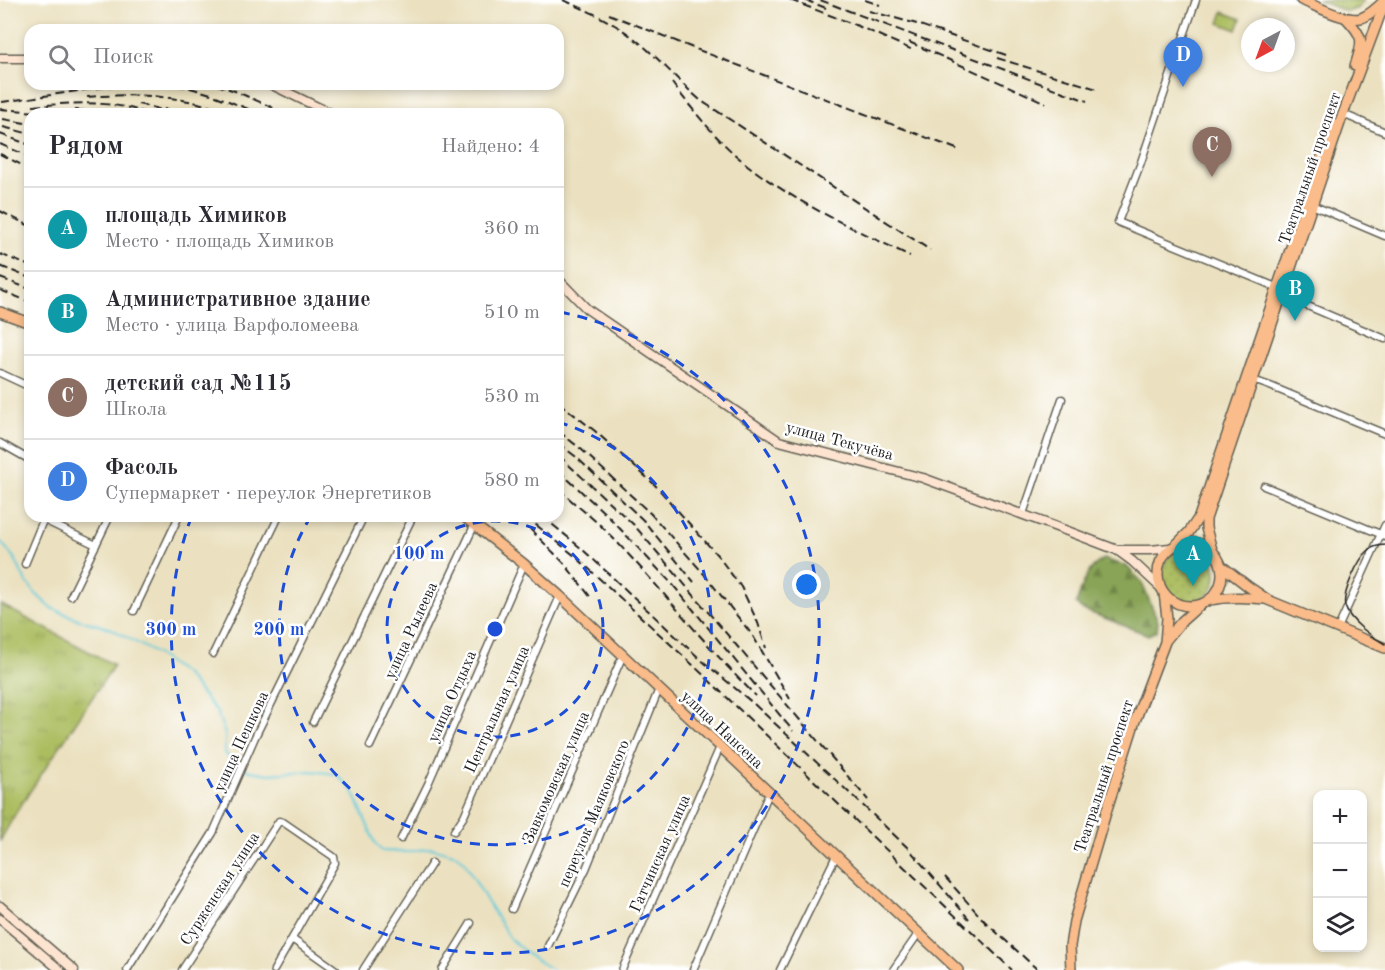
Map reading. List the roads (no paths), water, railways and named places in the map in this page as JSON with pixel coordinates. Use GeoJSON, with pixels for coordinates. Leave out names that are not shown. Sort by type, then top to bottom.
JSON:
{"type":"FeatureCollection","features":[{"type":"Feature","properties":{"kind":"main road"},"geometry":{"type":"LineString","coordinates":[[1301,0],[1353,19],[1364,17],[1385,1]]}},
{"type":"Feature","properties":{"kind":"main road","name":"Театральный проспект"},"geometry":{"type":"LineString","coordinates":[[1212,550],[1206,519],[1253,380],[1279,291],[1385,1]]}},
{"type":"Feature","properties":{"kind":"main road","name":"Театральный проспект"},"geometry":{"type":"LineString","coordinates":[[1174,546],[1189,532],[1199,517],[1279,291],[1361,47],[1360,35],[1346,18]]}},
{"type":"Feature","properties":{"kind":"main road"},"geometry":{"type":"LineString","coordinates":[[0,58],[24,58]]}},
{"type":"Feature","properties":{"kind":"main road"},"geometry":{"type":"LineString","coordinates":[[282,90],[320,108]]}},
{"type":"Feature","properties":{"kind":"main road","name":"улица Текучёва"},"geometry":{"type":"LineString","coordinates":[[564,285],[587,309],[779,441],[923,478],[1023,513],[1118,550],[1163,591]]}},
{"type":"Feature","properties":{"kind":"main road"},"geometry":{"type":"LineString","coordinates":[[0,312],[24,321]]}},
{"type":"Feature","properties":{"kind":"main road","name":"улица Нансена"},"geometry":{"type":"LineString","coordinates":[[472,522],[560,596],[958,970]]}},
{"type":"Feature","properties":{"kind":"main road"},"geometry":{"type":"LineString","coordinates":[[1268,600],[1224,597],[1189,606],[1180,605],[1168,598],[1163,591],[1157,574],[1158,565],[1162,556],[1174,546],[1187,541],[1204,544],[1218,557],[1223,567],[1268,600],[1385,648]]}},
{"type":"Feature","properties":{"kind":"main road","name":"улица Текучёва"},"geometry":{"type":"LineString","coordinates":[[1118,550],[1150,550],[1174,546]]}},
{"type":"Feature","properties":{"kind":"main road"},"geometry":{"type":"LineString","coordinates":[[1204,603],[1215,595],[1220,585],[1223,567]]}},
{"type":"Feature","properties":{"kind":"main road","name":"Театральный проспект"},"geometry":{"type":"LineString","coordinates":[[1071,970],[1070,946],[1074,921],[1107,809],[1165,642],[1167,618],[1163,591]]}},
{"type":"Feature","properties":{"kind":"main road","name":"Театральный проспект"},"geometry":{"type":"LineString","coordinates":[[1165,642],[1182,621],[1204,603]]}},
{"type":"Feature","properties":{"kind":"main road"},"geometry":{"type":"LineString","coordinates":[[0,906],[74,970]]}},
{"type":"Feature","properties":{"kind":"main road"},"geometry":{"type":"LineString","coordinates":[[0,919],[60,970]]}},
{"type":"Feature","properties":{"kind":"street"},"geometry":{"type":"LineString","coordinates":[[1196,0],[1140,165],[1118,222],[1385,339]]}},
{"type":"Feature","properties":{"kind":"street"},"geometry":{"type":"LineString","coordinates":[[1343,114],[1385,132]]}},
{"type":"Feature","properties":{"kind":"street"},"geometry":{"type":"LineString","coordinates":[[1312,205],[1385,236]]}},
{"type":"Feature","properties":{"kind":"street"},"geometry":{"type":"LineString","coordinates":[[0,373],[24,384]]}},
{"type":"Feature","properties":{"kind":"street"},"geometry":{"type":"LineString","coordinates":[[1253,380],[1385,434]]}},
{"type":"Feature","properties":{"kind":"street"},"geometry":{"type":"LineString","coordinates":[[1023,513],[1062,399]]}},
{"type":"Feature","properties":{"kind":"street"},"geometry":{"type":"LineString","coordinates":[[0,443],[24,457]]}},
{"type":"Feature","properties":{"kind":"street"},"geometry":{"type":"LineString","coordinates":[[1264,486],[1383,535]]}},
{"type":"Feature","properties":{"kind":"street"},"geometry":{"type":"LineString","coordinates":[[25,564],[42,522]]}},
{"type":"Feature","properties":{"kind":"street"},"geometry":{"type":"LineString","coordinates":[[52,522],[96,545]]}},
{"type":"Feature","properties":{"kind":"street"},"geometry":{"type":"LineString","coordinates":[[71,596],[107,522]]}},
{"type":"Feature","properties":{"kind":"street"},"geometry":{"type":"LineString","coordinates":[[134,611],[176,522]]}},
{"type":"Feature","properties":{"kind":"street"},"geometry":{"type":"LineString","coordinates":[[213,654],[276,522]]}},
{"type":"Feature","properties":{"kind":"street","name":"улица Пешкова"},"geometry":{"type":"LineString","coordinates":[[127,970],[213,833],[255,737],[361,522]]}},
{"type":"Feature","properties":{"kind":"street"},"geometry":{"type":"LineString","coordinates":[[313,722],[410,522]]}},
{"type":"Feature","properties":{"kind":"street","name":"улица Рылеева"},"geometry":{"type":"LineString","coordinates":[[370,746],[475,524]]}},
{"type":"Feature","properties":{"kind":"street"},"geometry":{"type":"LineString","coordinates":[[1338,628],[1383,535],[1385,525]]}},
{"type":"Feature","properties":{"kind":"street","name":"улица Отдыха"},"geometry":{"type":"LineString","coordinates":[[401,839],[428,784],[524,564]]}},
{"type":"Feature","properties":{"kind":"street","name":"Центральная улица"},"geometry":{"type":"LineString","coordinates":[[453,831],[464,816],[560,596]]}},
{"type":"Feature","properties":{"kind":"street","name":"Завкомовская улица"},"geometry":{"type":"LineString","coordinates":[[512,909],[623,655]]}},
{"type":"Feature","properties":{"kind":"street","name":"переулок Маяковского"},"geometry":{"type":"LineString","coordinates":[[548,946],[586,869],[659,689]]}},
{"type":"Feature","properties":{"kind":"street","name":"Гатчинская улица"},"geometry":{"type":"LineString","coordinates":[[622,970],[720,747]]}},
{"type":"Feature","properties":{"kind":"street"},"geometry":{"type":"LineString","coordinates":[[693,970],[769,793]]}},
{"type":"Feature","properties":{"kind":"street","name":"Сурженская улица"},"geometry":{"type":"LineString","coordinates":[[182,970],[279,821],[334,857],[335,863],[292,939]]}},
{"type":"Feature","properties":{"kind":"street"},"geometry":{"type":"LineString","coordinates":[[780,970],[836,856]]}},
{"type":"Feature","properties":{"kind":"street"},"geometry":{"type":"LineString","coordinates":[[363,970],[432,863]]}},
{"type":"Feature","properties":{"kind":"street"},"geometry":{"type":"LineString","coordinates":[[442,970],[471,923]]}},
{"type":"Feature","properties":{"kind":"street"},"geometry":{"type":"LineString","coordinates":[[893,970],[918,934]]}},
{"type":"Feature","properties":{"kind":"street"},"geometry":{"type":"LineString","coordinates":[[274,970],[292,939],[336,970]]}},
{"type":"Feature","properties":{"kind":"waterway"},"geometry":{"type":"LineString","coordinates":[[0,541],[15,559],[25,580],[51,608],[80,620],[112,629],[155,653],[186,675],[217,712],[225,734],[225,753],[235,764],[250,771],[269,774],[311,771],[336,774],[353,791],[375,843],[382,851],[407,852],[432,848],[457,855],[464,861],[511,940],[530,956],[553,970]]}},
{"type":"Feature","properties":{"kind":"tram line"},"geometry":{"type":"LineString","coordinates":[[1385,545],[1376,546],[1364,555],[1352,577],[1345,601],[1347,612],[1356,623],[1385,644]]}},
{"type":"Feature","properties":{"kind":"railway"},"geometry":{"type":"LineString","coordinates":[[563,0],[601,17],[628,34],[653,54],[700,100],[930,250]]}},
{"type":"Feature","properties":{"kind":"railway"},"geometry":{"type":"LineString","coordinates":[[790,0],[915,51]]}},
{"type":"Feature","properties":{"kind":"railway"},"geometry":{"type":"LineString","coordinates":[[805,0],[826,8]]}},
{"type":"Feature","properties":{"kind":"railway"},"geometry":{"type":"LineString","coordinates":[[820,0],[1087,101]]}},
{"type":"Feature","properties":{"kind":"railway"},"geometry":{"type":"LineString","coordinates":[[865,0],[880,5]]}},
{"type":"Feature","properties":{"kind":"railway"},"geometry":{"type":"LineString","coordinates":[[869,11],[917,24],[1009,56]]}},
{"type":"Feature","properties":{"kind":"railway"},"geometry":{"type":"LineString","coordinates":[[609,14],[959,150]]}},
{"type":"Feature","properties":{"kind":"railway"},"geometry":{"type":"LineString","coordinates":[[909,42],[1046,103]]}},
{"type":"Feature","properties":{"kind":"railway"},"geometry":{"type":"LineString","coordinates":[[997,58],[1097,89]]}},
{"type":"Feature","properties":{"kind":"railway"},"geometry":{"type":"LineString","coordinates":[[672,83],[718,138],[769,181],[828,216],[910,256]]}},
{"type":"Feature","properties":{"kind":"railway"},"geometry":{"type":"LineString","coordinates":[[2,102],[85,90]]}},
{"type":"Feature","properties":{"kind":"railway"},"geometry":{"type":"LineString","coordinates":[[197,90],[246,108]]}},
{"type":"Feature","properties":{"kind":"railway"},"geometry":{"type":"LineString","coordinates":[[232,90],[273,108]]}},
{"type":"Feature","properties":{"kind":"railway"},"geometry":{"type":"LineString","coordinates":[[87,97],[124,95],[160,97],[179,99],[214,108]]}},
{"type":"Feature","properties":{"kind":"railway"},"geometry":{"type":"LineString","coordinates":[[33,106],[78,103],[129,108]]}},
{"type":"Feature","properties":{"kind":"railway"},"geometry":{"type":"LineString","coordinates":[[138,104],[155,108]]}},
{"type":"Feature","properties":{"kind":"railway"},"geometry":{"type":"LineString","coordinates":[[0,109],[24,111]]}},
{"type":"Feature","properties":{"kind":"railway"},"geometry":{"type":"LineString","coordinates":[[3,119],[24,123]]}},
{"type":"Feature","properties":{"kind":"railway"},"geometry":{"type":"LineString","coordinates":[[3,127],[24,132]]}},
{"type":"Feature","properties":{"kind":"railway"},"geometry":{"type":"LineString","coordinates":[[0,134],[24,143]]}},
{"type":"Feature","properties":{"kind":"railway"},"geometry":{"type":"LineString","coordinates":[[0,144],[24,154]]}},
{"type":"Feature","properties":{"kind":"railway"},"geometry":{"type":"LineString","coordinates":[[0,154],[24,166]]}},
{"type":"Feature","properties":{"kind":"railway"},"geometry":{"type":"LineString","coordinates":[[0,211],[24,223]]}},
{"type":"Feature","properties":{"kind":"railway"},"geometry":{"type":"LineString","coordinates":[[0,254],[24,264]]}},
{"type":"Feature","properties":{"kind":"railway"},"geometry":{"type":"LineString","coordinates":[[0,266],[24,276]]}},
{"type":"Feature","properties":{"kind":"railway"},"geometry":{"type":"LineString","coordinates":[[0,278],[24,287]]}},
{"type":"Feature","properties":{"kind":"railway"},"geometry":{"type":"LineString","coordinates":[[0,290],[24,300]]}},
{"type":"Feature","properties":{"kind":"railway"},"geometry":{"type":"LineString","coordinates":[[564,407],[595,431],[655,485],[718,556],[741,587],[758,623],[766,648]]}},
{"type":"Feature","properties":{"kind":"railway"},"geometry":{"type":"LineString","coordinates":[[564,436],[651,514],[704,574],[753,636],[790,699]]}},
{"type":"Feature","properties":{"kind":"railway"},"geometry":{"type":"LineString","coordinates":[[564,448],[643,520],[694,582]]}},
{"type":"Feature","properties":{"kind":"railway"},"geometry":{"type":"LineString","coordinates":[[564,461],[634,525],[868,800]]}},
{"type":"Feature","properties":{"kind":"railway"},"geometry":{"type":"LineString","coordinates":[[564,476],[609,517],[673,585],[793,731]]}},
{"type":"Feature","properties":{"kind":"railway"},"geometry":{"type":"LineString","coordinates":[[564,494],[600,525],[640,567],[756,696]]}},
{"type":"Feature","properties":{"kind":"railway"},"geometry":{"type":"LineString","coordinates":[[532,522],[575,556],[694,666],[1012,970]]}},
{"type":"Feature","properties":{"kind":"railway"},"geometry":{"type":"LineString","coordinates":[[549,522],[581,548],[700,659],[754,704],[871,813],[909,849],[969,919]]}},
{"type":"Feature","properties":{"kind":"railway"},"geometry":{"type":"LineString","coordinates":[[530,529],[564,563],[592,599]]}},
{"type":"Feature","properties":{"kind":"railway"},"geometry":{"type":"LineString","coordinates":[[945,877],[987,924]]}},
{"type":"Feature","properties":{"kind":"railway"},"geometry":{"type":"LineString","coordinates":[[982,919],[1038,970]]}},
{"type":"Feature","properties":{"kind":"place","name":"Фасоль"},"geometry":{"type":"Point","coordinates":[1183,87]}},
{"type":"Feature","properties":{"kind":"place","name":"детский сад №115"},"geometry":{"type":"Point","coordinates":[1212,177]}},
{"type":"Feature","properties":{"kind":"place","name":"Административное здание"},"geometry":{"type":"Point","coordinates":[1295,321]}},
{"type":"Feature","properties":{"kind":"place","name":"площадь Химиков"},"geometry":{"type":"Point","coordinates":[1193,586]}}]}
